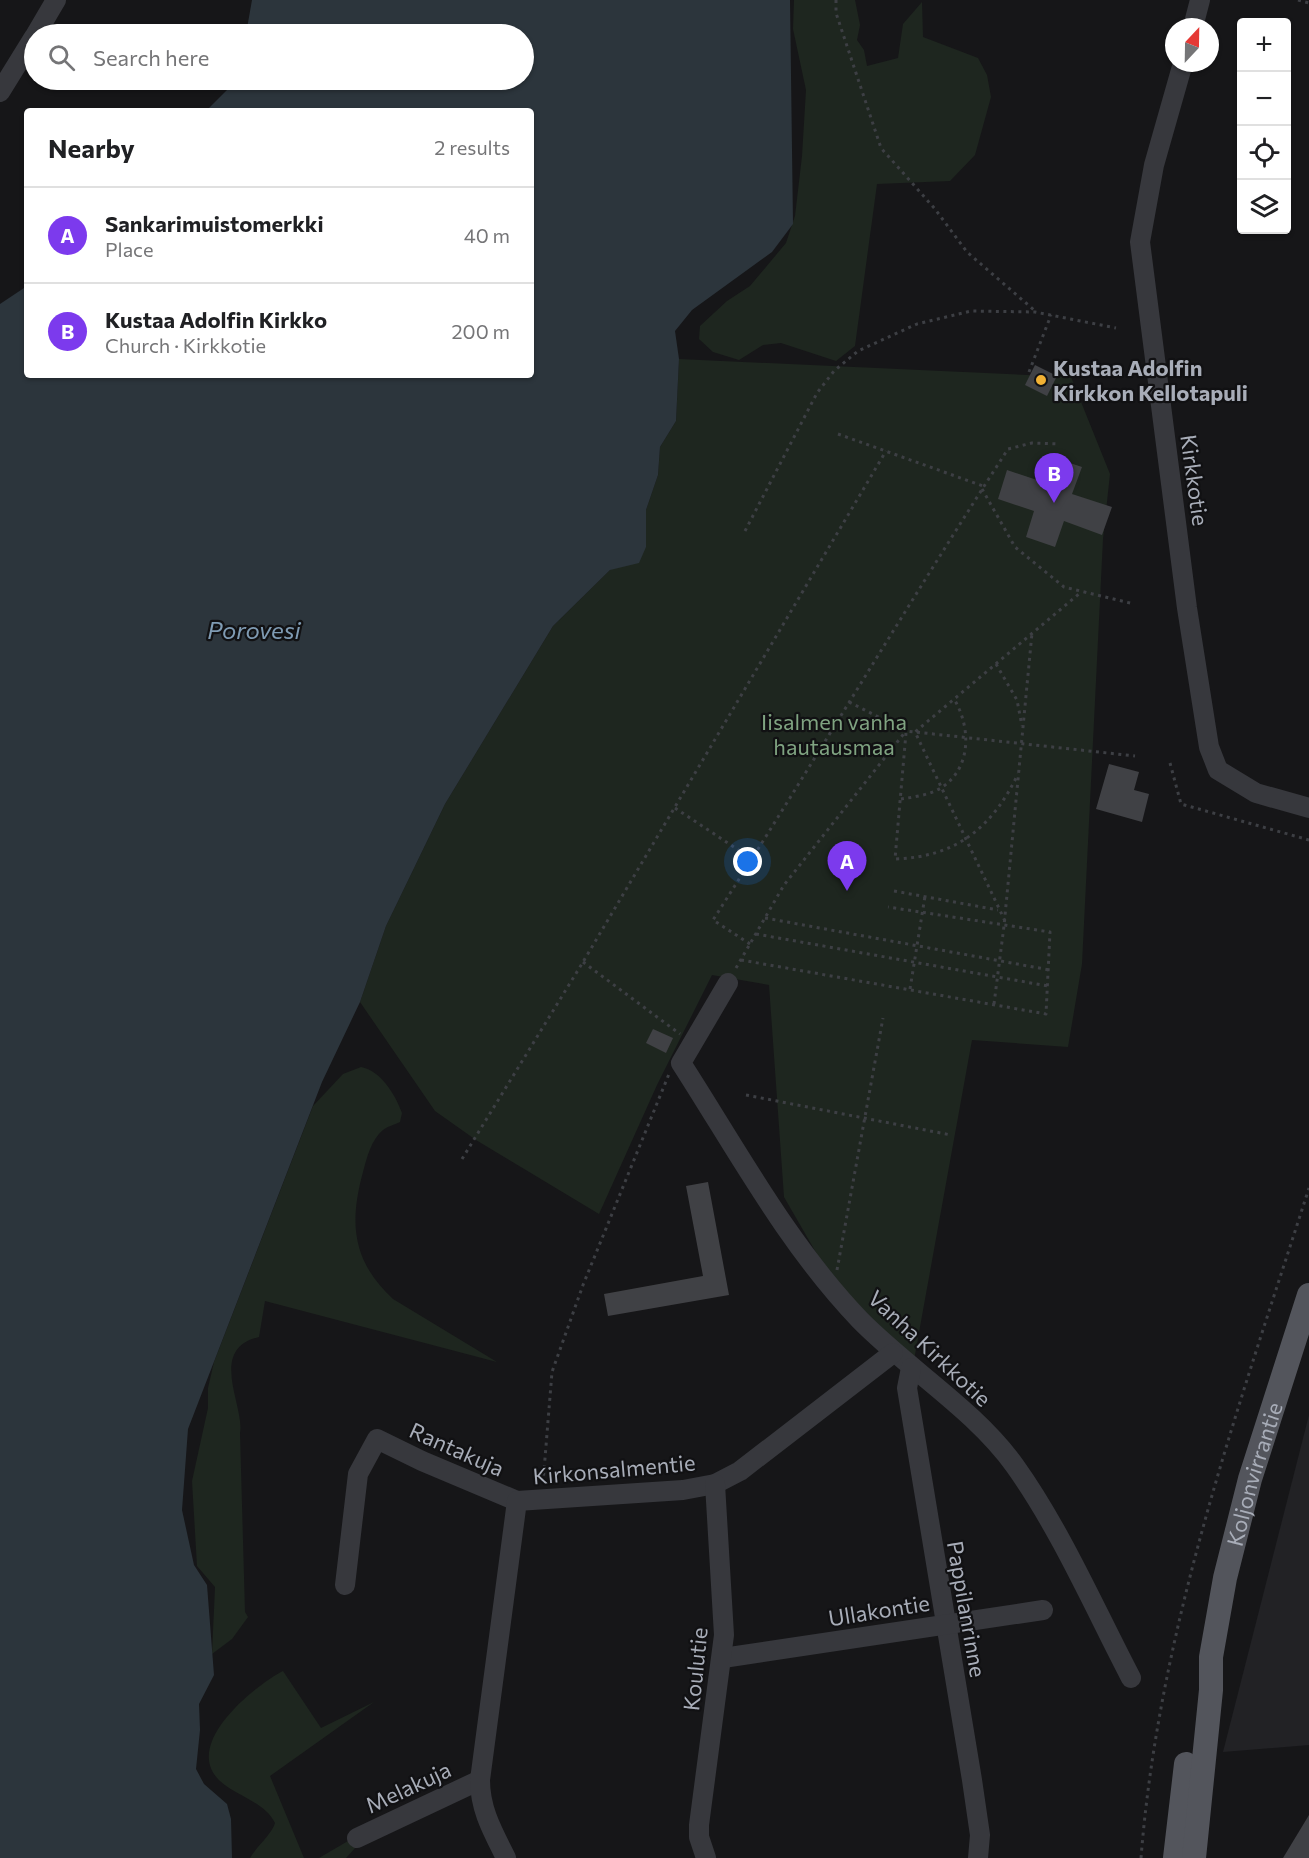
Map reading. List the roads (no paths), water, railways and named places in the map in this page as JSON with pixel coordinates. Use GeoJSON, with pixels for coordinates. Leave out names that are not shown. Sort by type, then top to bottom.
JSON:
{"type":"FeatureCollection","features":[{"type":"Feature","properties":{"kind":"main road","name":"Koljonvirrantie"},"geometry":{"type":"LineString","coordinates":[[1175,1858],[1187,1759],[1201,1685],[1211,1657],[1225,1578],[1250,1479],[1309,1295]]}},
{"type":"Feature","properties":{"kind":"main road","name":"Koljonvirrantie"},"geometry":{"type":"LineString","coordinates":[[1194,1858],[1211,1690],[1211,1657]]}},
{"type":"Feature","properties":{"kind":"street"},"geometry":{"type":"LineString","coordinates":[[42,24],[56,0]]}},
{"type":"Feature","properties":{"kind":"street"},"geometry":{"type":"LineString","coordinates":[[1195,18],[1200,0]]}},
{"type":"Feature","properties":{"kind":"street"},"geometry":{"type":"LineString","coordinates":[[0,93],[24,54]]}},
{"type":"Feature","properties":{"kind":"street","name":"Kirkkotie"},"geometry":{"type":"LineString","coordinates":[[1180,72],[1154,165],[1140,242],[1187,608],[1209,747],[1218,770],[1256,793],[1309,808]]}},
{"type":"Feature","properties":{"kind":"street","name":"Vanha Kirkkotie"},"geometry":{"type":"LineString","coordinates":[[728,983],[681,1063],[819,1271],[859,1319],[893,1353],[991,1436],[1014,1465],[1036,1497],[1131,1678]]}},
{"type":"Feature","properties":{"kind":"street","name":"Kirkonsalmentie"},"geometry":{"type":"LineString","coordinates":[[506,1858],[486,1818],[480,1798],[480,1780],[517,1501],[682,1490],[715,1484],[740,1471],[893,1353]]}},
{"type":"Feature","properties":{"kind":"street","name":"Pappilanrinne"},"geometry":{"type":"LineString","coordinates":[[911,1368],[907,1388],[972,1780],[980,1835],[978,1858]]}},
{"type":"Feature","properties":{"kind":"street","name":"Rantakuja"},"geometry":{"type":"LineString","coordinates":[[345,1585],[358,1474],[377,1439],[422,1461],[517,1501]]}},
{"type":"Feature","properties":{"kind":"street","name":"Koulutie"},"geometry":{"type":"LineString","coordinates":[[706,1858],[699,1837],[699,1825],[723,1658],[725,1613],[715,1484]]}},
{"type":"Feature","properties":{"kind":"street","name":"Ullakontie"},"geometry":{"type":"LineString","coordinates":[[723,1658],[1043,1610]]}},
{"type":"Feature","properties":{"kind":"street","name":"Melakuja"},"geometry":{"type":"LineString","coordinates":[[357,1838],[480,1780]]}},
{"type":"Feature","properties":{"kind":"water","name":"Porovesi"},"geometry":{"type":"Polygon","coordinates":[[[252,0],[790,0],[793,224],[772,252],[692,310],[675,331],[679,359],[676,421],[660,447],[658,475],[646,510],[646,547],[639,563],[610,570],[553,626],[445,804],[386,926],[360,1002],[322,1082],[188,1429],[182,1510],[194,1565],[207,1585],[214,1675],[199,1704],[200,1730],[196,1769],[204,1784],[227,1804],[231,1819],[232,1858],[0,1858],[0,304],[24,288],[24,378],[534,378],[534,108],[209,108],[227,90],[534,90],[534,24],[248,24],[252,0]]]}},
{"type":"Feature","properties":{"kind":"place","name":"Kustaa Adolfin Kirkkon Kellotapuli"},"geometry":{"type":"Point","coordinates":[1041,380]}},
{"type":"Feature","properties":{"kind":"place","name":"Kustaa Adolfin Kirkko"},"geometry":{"type":"Point","coordinates":[1054,503]}},
{"type":"Feature","properties":{"kind":"place","name":"Sankarimuistomerkki"},"geometry":{"type":"Point","coordinates":[847,891]}},
{"type":"Feature","properties":{"kind":"park label","name":"Iisalmen vanha hautausmaa"},"geometry":{"type":"Point","coordinates":[834,734]}}]}
